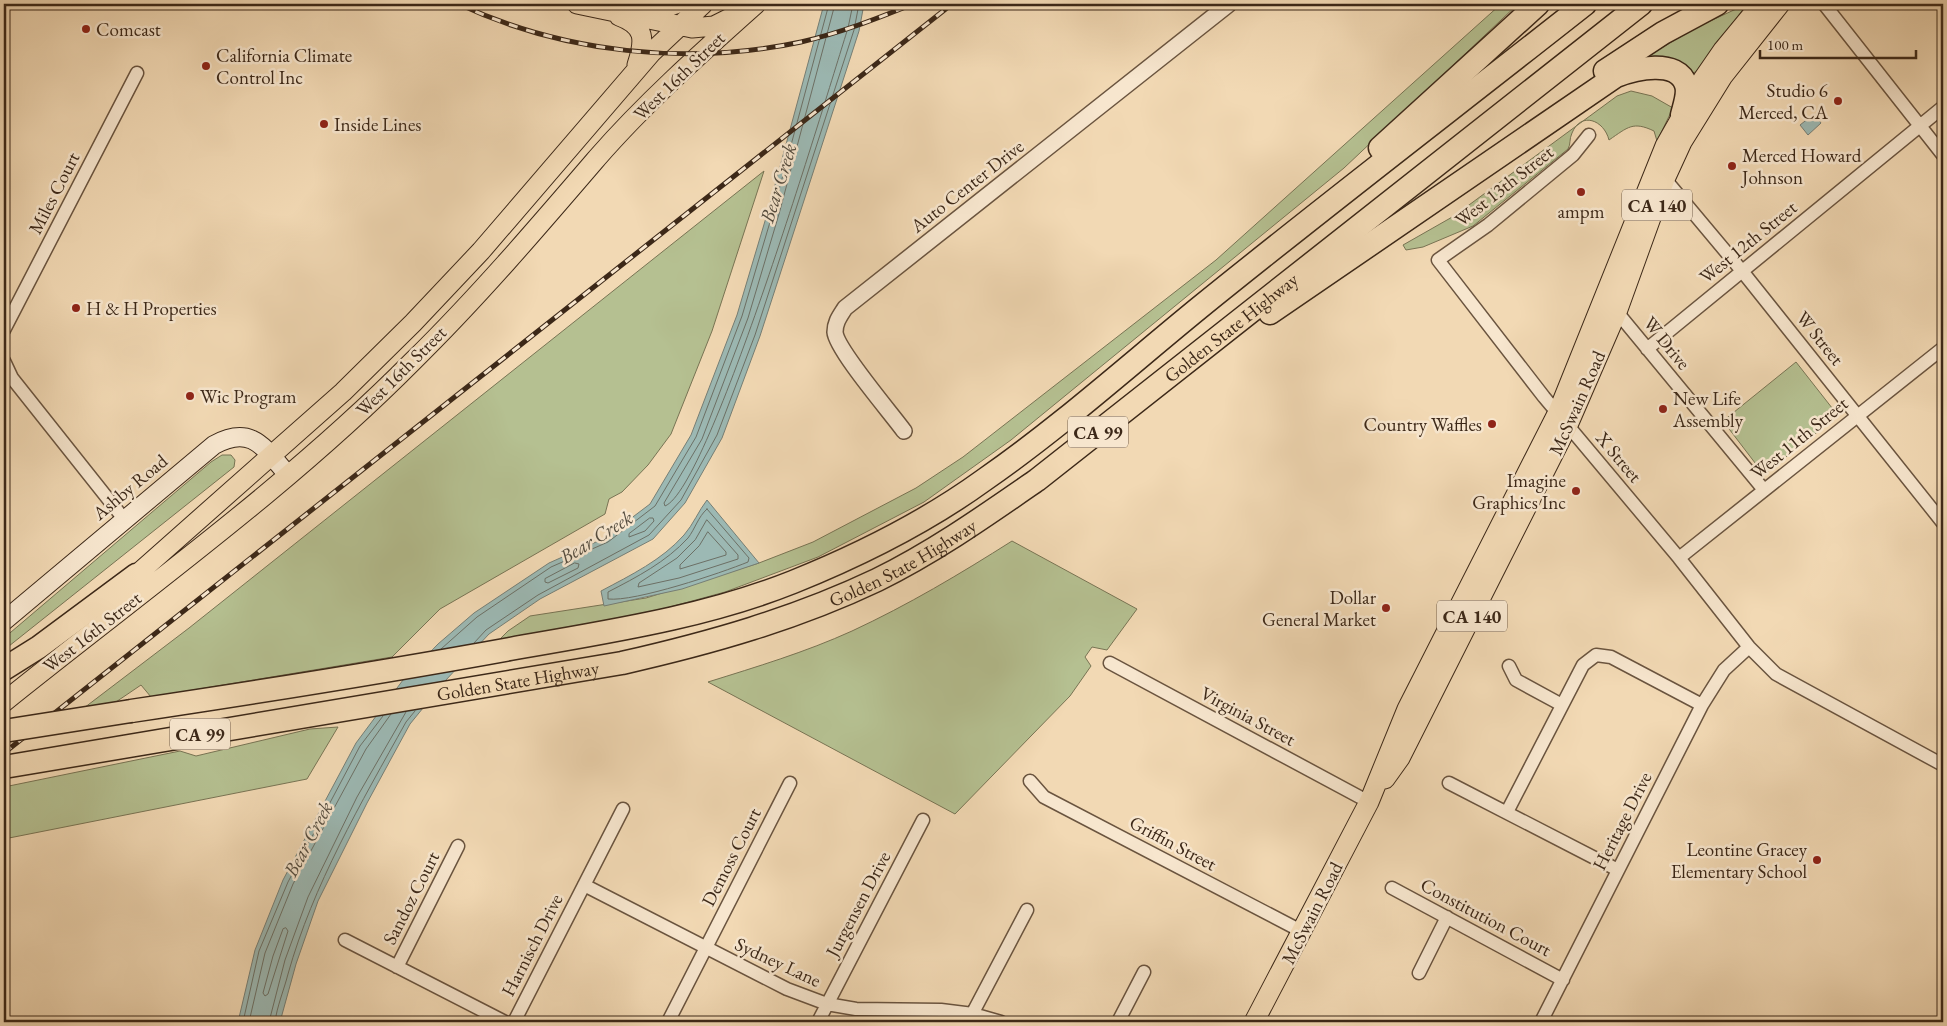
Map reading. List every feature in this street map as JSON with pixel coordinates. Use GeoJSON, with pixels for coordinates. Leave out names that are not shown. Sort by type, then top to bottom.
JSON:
{"type":"FeatureCollection","features":[{"type":"Feature","properties":{"kind":"highway"},"geometry":{"type":"LineString","coordinates":[[1200,307],[1353,173],[1538,4]]}},
{"type":"Feature","properties":{"kind":"highway","name":"Golden State Highway"},"geometry":{"type":"LineString","coordinates":[[4,731],[361,676],[606,632],[741,601],[793,582],[888,538],[982,482],[1045,435],[1200,307],[1585,4]]}},
{"type":"Feature","properties":{"kind":"highway","name":"Golden State Highway"},"geometry":{"type":"LineString","coordinates":[[4,767],[622,663],[699,646],[775,622],[842,596],[912,561],[978,521],[1037,480],[1641,4]]}},
{"type":"Feature","properties":{"kind":"highway"},"geometry":{"type":"LineString","coordinates":[[1420,209],[1603,72],[1663,34],[1717,4]]}},
{"type":"Feature","properties":{"kind":"highway"},"geometry":{"type":"LineString","coordinates":[[1155,386],[1268,314],[1599,86],[1632,70],[1649,67],[1663,68],[1676,73],[1682,78],[1687,92],[1682,116]]}},
{"type":"Feature","properties":{"kind":"highway"},"geometry":{"type":"LineString","coordinates":[[4,669],[40,647],[136,575]]}},
{"type":"Feature","properties":{"kind":"main road"},"geometry":{"type":"LineString","coordinates":[[577,4],[684,26],[714,26],[752,4]]}},
{"type":"Feature","properties":{"kind":"main road"},"geometry":{"type":"LineString","coordinates":[[640,16],[676,4]]}},
{"type":"Feature","properties":{"kind":"main road","name":"West 16th Street"},"geometry":{"type":"LineString","coordinates":[[6,700],[136,575],[343,392],[423,312],[480,251],[634,71],[684,26],[703,4]]}},
{"type":"Feature","properties":{"kind":"main road","name":"West 16th Street"},"geometry":{"type":"LineString","coordinates":[[6,700],[288,475],[343,428],[412,362],[536,231],[597,158],[686,68],[756,4]]}},
{"type":"Feature","properties":{"kind":"main road","name":"McSwain Road"},"geometry":{"type":"LineString","coordinates":[[1563,419],[1631,228],[1651,178],[1682,116],[1723,50],[1761,4]]}},
{"type":"Feature","properties":{"kind":"main road","name":"McSwain Road"},"geometry":{"type":"LineString","coordinates":[[1254,1022],[1303,932],[1369,802],[1407,708],[1563,419],[1617,312],[1682,142],[1703,105],[1723,76],[1780,4]]}},
{"type":"Feature","properties":{"kind":"main road"},"geometry":{"type":"LineString","coordinates":[[599,8],[626,19],[638,28],[643,43],[634,71]]}},
{"type":"Feature","properties":{"kind":"main road"},"geometry":{"type":"LineString","coordinates":[[597,158],[615,130],[688,53],[691,33],[684,26]]}},
{"type":"Feature","properties":{"kind":"main road"},"geometry":{"type":"LineString","coordinates":[[1631,228],[1628,261],[1631,275]]}},
{"type":"Feature","properties":{"kind":"main road","name":"Ashby Road"},"geometry":{"type":"LineString","coordinates":[[4,621],[124,519],[214,445],[226,438],[239,435],[250,438],[260,444],[288,475]]}},
{"type":"Feature","properties":{"kind":"street","name":"Auto Center Drive"},"geometry":{"type":"LineString","coordinates":[[904,431],[843,350],[835,334],[836,321],[845,308],[1229,4]]}},
{"type":"Feature","properties":{"kind":"street"},"geometry":{"type":"LineString","coordinates":[[1824,4],[1943,155]]}},
{"type":"Feature","properties":{"kind":"street","name":"Miles Court"},"geometry":{"type":"LineString","coordinates":[[4,330],[137,73]]}},
{"type":"Feature","properties":{"kind":"street","name":"West 12th Street"},"geometry":{"type":"LineString","coordinates":[[1647,349],[1943,107]]}},
{"type":"Feature","properties":{"kind":"street","name":"West 13th Street"},"geometry":{"type":"LineString","coordinates":[[1438,260],[1488,225],[1573,155],[1589,135]]}},
{"type":"Feature","properties":{"kind":"street","name":"W Street"},"geometry":{"type":"LineString","coordinates":[[1666,180],[1742,271],[1943,523]]}},
{"type":"Feature","properties":{"kind":"street","name":"X Street"},"geometry":{"type":"LineString","coordinates":[[1438,260],[1563,419],[1679,558],[1749,647],[1776,674],[1943,765]]}},
{"type":"Feature","properties":{"kind":"street","name":"W Drive"},"geometry":{"type":"LineString","coordinates":[[1617,312],[1764,490]]}},
{"type":"Feature","properties":{"kind":"street","name":"West 11th Street"},"geometry":{"type":"LineString","coordinates":[[1679,558],[1943,348]]}},
{"type":"Feature","properties":{"kind":"street"},"geometry":{"type":"LineString","coordinates":[[4,361],[12,378],[124,519]]}},
{"type":"Feature","properties":{"kind":"street","name":"Heritage Drive"},"geometry":{"type":"LineString","coordinates":[[1541,1022],[1702,705],[1724,670],[1749,647]]}},
{"type":"Feature","properties":{"kind":"street"},"geometry":{"type":"LineString","coordinates":[[1507,812],[1583,665],[1596,655],[1611,657],[1702,705]]}},
{"type":"Feature","properties":{"kind":"street","name":"Virginia Street"},"geometry":{"type":"LineString","coordinates":[[1110,663],[1369,802]]}},
{"type":"Feature","properties":{"kind":"street"},"geometry":{"type":"LineString","coordinates":[[1509,666],[1516,680],[1562,705]]}},
{"type":"Feature","properties":{"kind":"street","name":"Griffin Street"},"geometry":{"type":"LineString","coordinates":[[1030,781],[1044,797],[1303,932]]}},
{"type":"Feature","properties":{"kind":"street","name":"Demoss Court"},"geometry":{"type":"LineString","coordinates":[[668,1022],[790,783]]}},
{"type":"Feature","properties":{"kind":"street"},"geometry":{"type":"LineString","coordinates":[[1448,783],[1618,870]]}},
{"type":"Feature","properties":{"kind":"street","name":"Harnisch Drive"},"geometry":{"type":"LineString","coordinates":[[514,1022],[623,809]]}},
{"type":"Feature","properties":{"kind":"street","name":"Jurgensen Drive"},"geometry":{"type":"LineString","coordinates":[[818,1022],[923,820]]}},
{"type":"Feature","properties":{"kind":"street","name":"Sandoz Court"},"geometry":{"type":"LineString","coordinates":[[397,967],[458,846]]}},
{"type":"Feature","properties":{"kind":"street","name":"Sydney Lane"},"geometry":{"type":"LineString","coordinates":[[584,886],[787,990],[827,1004],[871,1010],[941,1010],[971,1018],[1002,1022]]}},
{"type":"Feature","properties":{"kind":"street","name":"Constitution Court"},"geometry":{"type":"LineString","coordinates":[[1392,888],[1563,980]]}},
{"type":"Feature","properties":{"kind":"street"},"geometry":{"type":"LineString","coordinates":[[971,1018],[1027,910]]}},
{"type":"Feature","properties":{"kind":"street"},"geometry":{"type":"LineString","coordinates":[[1419,972],[1447,917]]}},
{"type":"Feature","properties":{"kind":"street"},"geometry":{"type":"LineString","coordinates":[[345,940],[505,1022]]}},
{"type":"Feature","properties":{"kind":"street"},"geometry":{"type":"LineString","coordinates":[[1118,1022],[1144,972]]}},
{"type":"Feature","properties":{"kind":"green space"},"geometry":{"type":"Polygon","coordinates":[[[1501,4],[1518,4],[1344,168],[1011,440],[924,502],[818,557],[725,592],[648,613],[499,640],[508,631],[530,616],[646,598],[759,563],[813,542],[916,488],[963,457],[1216,260],[1501,4]]]}},
{"type":"Feature","properties":{"kind":"green space"},"geometry":{"type":"Polygon","coordinates":[[[1747,4],[1696,72],[1691,73],[1639,61],[1697,27],[1747,4]]]}},
{"type":"Feature","properties":{"kind":"green space"},"geometry":{"type":"Polygon","coordinates":[[[1631,91],[1652,96],[1673,108],[1657,141],[1654,131],[1641,126],[1626,129],[1609,140],[1602,127],[1597,123],[1586,120],[1582,122],[1617,96],[1631,91]]]}},
{"type":"Feature","properties":{"kind":"green space"},"geometry":{"type":"Polygon","coordinates":[[[1576,126],[1571,135],[1568,149],[1473,226],[1423,247],[1406,250],[1403,245],[1454,216],[1576,126]]]}},
{"type":"Feature","properties":{"kind":"green space"},"geometry":{"type":"Polygon","coordinates":[[[764,171],[712,331],[671,434],[648,465],[622,492],[609,499],[605,514],[440,609],[392,657],[151,697],[141,685],[110,706],[80,711],[189,628],[764,171]]]}},
{"type":"Feature","properties":{"kind":"green space"},"geometry":{"type":"Polygon","coordinates":[[[1796,362],[1836,413],[1835,418],[1767,472],[1762,472],[1723,421],[1796,362]]]}},
{"type":"Feature","properties":{"kind":"green space"},"geometry":{"type":"Polygon","coordinates":[[[222,455],[231,455],[235,460],[234,467],[4,650],[4,638],[211,462],[222,455]]]}},
{"type":"Feature","properties":{"kind":"green space"},"geometry":{"type":"Polygon","coordinates":[[[1012,541],[1137,609],[1107,650],[1092,647],[1085,657],[1091,666],[1070,696],[955,814],[708,682],[763,665],[835,639],[934,589],[1012,541]]]}},
{"type":"Feature","properties":{"kind":"green space"},"geometry":{"type":"Polygon","coordinates":[[[338,727],[307,779],[4,839],[4,787],[180,751],[196,756],[310,729],[338,727]]]}},
{"type":"Feature","properties":{"kind":"water","name":"Bear Creek"},"geometry":{"type":"Polygon","coordinates":[[[824,4],[864,4],[859,31],[760,336],[722,438],[685,503],[653,539],[540,599],[489,634],[445,681],[410,724],[367,803],[318,901],[296,964],[280,1022],[238,1022],[255,950],[283,880],[356,743],[403,680],[438,644],[474,613],[549,563],[605,538],[650,504],[691,435],[737,315],[768,211],[824,4]]]}},
{"type":"Feature","properties":{"kind":"water"},"geometry":{"type":"Polygon","coordinates":[[[1814,114],[1821,123],[1808,135],[1800,125],[1814,114]]]}},
{"type":"Feature","properties":{"kind":"water"},"geometry":{"type":"Polygon","coordinates":[[[707,500],[759,563],[682,589],[604,606],[601,591],[646,566],[666,552],[687,531],[707,500]]]}},
{"type":"Feature","properties":{"kind":"railway"},"geometry":{"type":"LineString","coordinates":[[459,4],[499,21],[540,34],[583,44],[671,53],[715,53],[801,42],[844,30],[913,4]]}},
{"type":"Feature","properties":{"kind":"railway"},"geometry":{"type":"LineString","coordinates":[[4,753],[952,4]]}},
{"type":"Feature","properties":{"kind":"place","name":"Comcast"},"geometry":{"type":"Point","coordinates":[86,29]}},
{"type":"Feature","properties":{"kind":"place","name":"California Climate Control Inc"},"geometry":{"type":"Point","coordinates":[206,66]}},
{"type":"Feature","properties":{"kind":"place","name":"Studio 6 Merced, CA"},"geometry":{"type":"Point","coordinates":[1838,101]}},
{"type":"Feature","properties":{"kind":"place","name":"Inside Lines"},"geometry":{"type":"Point","coordinates":[324,124]}},
{"type":"Feature","properties":{"kind":"place","name":"Merced Howard Johnson"},"geometry":{"type":"Point","coordinates":[1732,166]}},
{"type":"Feature","properties":{"kind":"place","name":"ampm"},"geometry":{"type":"Point","coordinates":[1581,192]}},
{"type":"Feature","properties":{"kind":"place","name":"H & H Properties"},"geometry":{"type":"Point","coordinates":[76,308]}},
{"type":"Feature","properties":{"kind":"place","name":"Wic Program"},"geometry":{"type":"Point","coordinates":[190,396]}},
{"type":"Feature","properties":{"kind":"place","name":"New Life Assembly"},"geometry":{"type":"Point","coordinates":[1663,409]}},
{"type":"Feature","properties":{"kind":"place","name":"Country Waffles"},"geometry":{"type":"Point","coordinates":[1492,424]}},
{"type":"Feature","properties":{"kind":"place","name":"Imagine Graphics Inc"},"geometry":{"type":"Point","coordinates":[1576,491]}},
{"type":"Feature","properties":{"kind":"place","name":"Dollar General Market"},"geometry":{"type":"Point","coordinates":[1386,608]}},
{"type":"Feature","properties":{"kind":"place","name":"Leontine Gracey Elementary School"},"geometry":{"type":"Point","coordinates":[1817,860]}}]}
